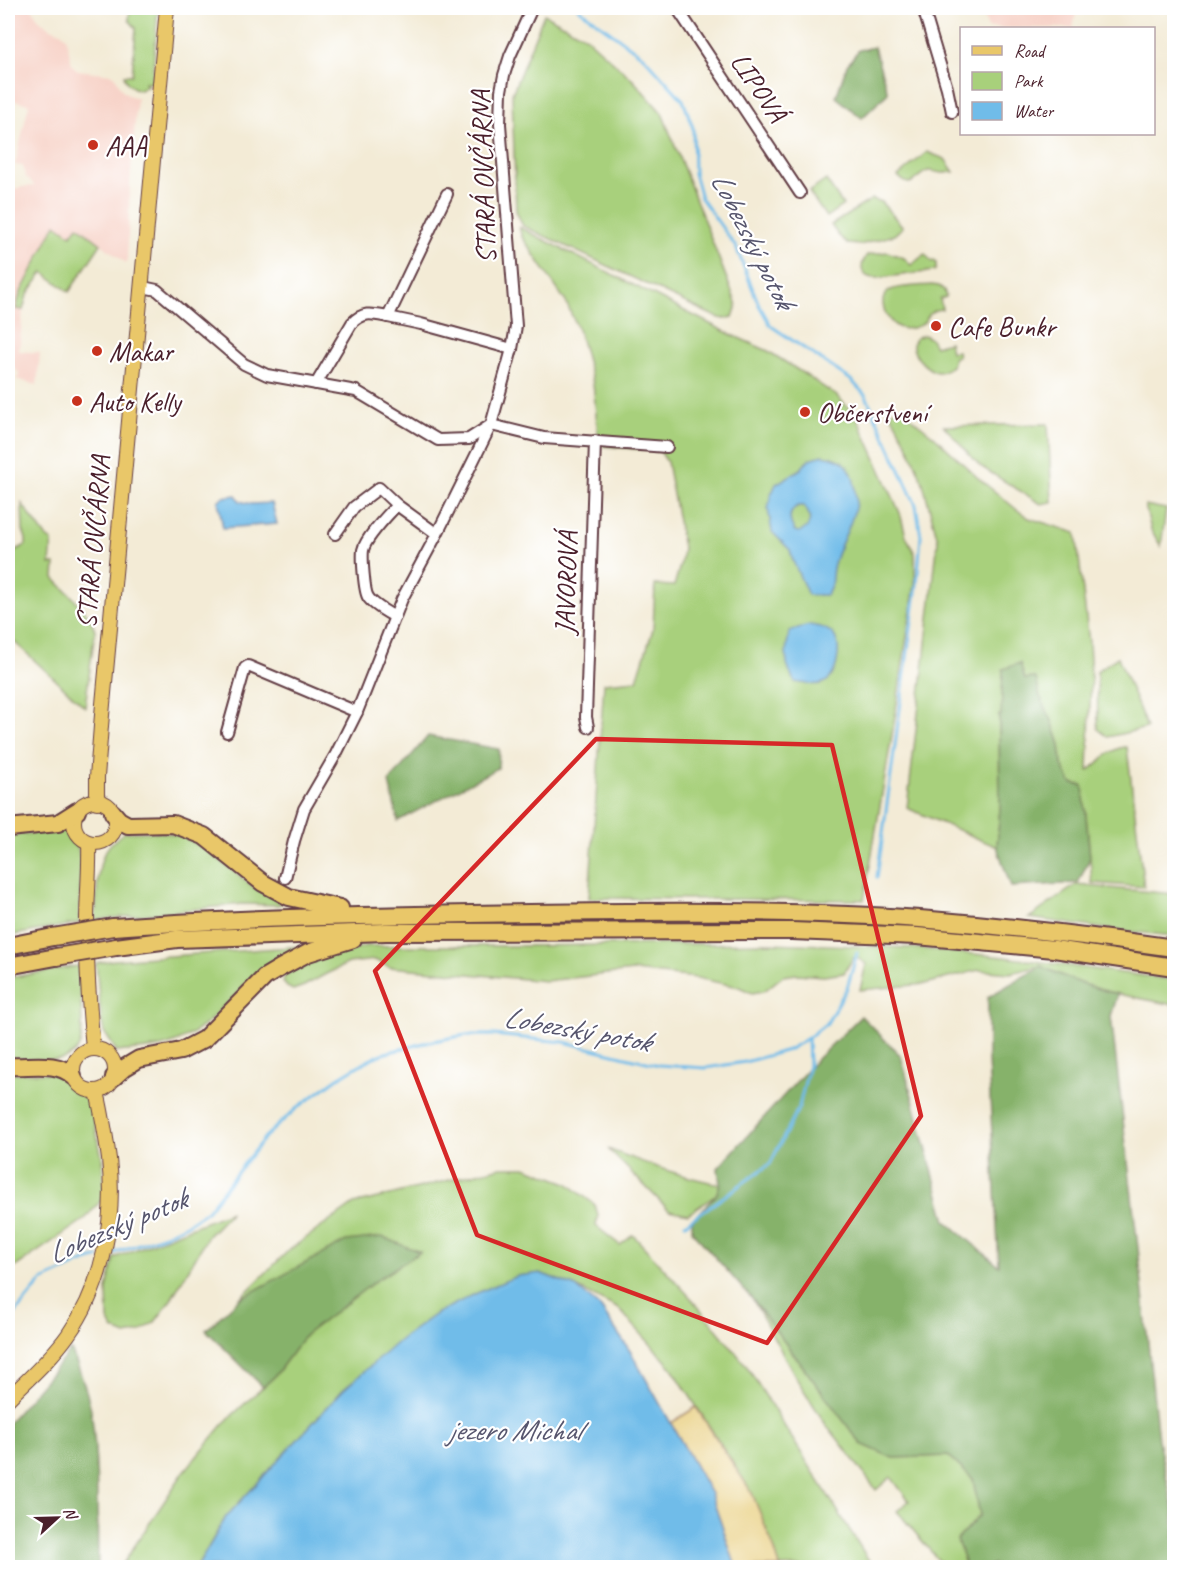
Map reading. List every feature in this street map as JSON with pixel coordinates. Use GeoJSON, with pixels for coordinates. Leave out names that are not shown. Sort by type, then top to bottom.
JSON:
{"type":"FeatureCollection","features":[{"type":"Feature","properties":{"kind":"highway"},"geometry":{"type":"LineString","coordinates":[[8,828],[58,823],[77,811]]}},
{"type":"Feature","properties":{"kind":"highway"},"geometry":{"type":"LineString","coordinates":[[113,813],[128,825],[174,824],[204,836],[263,883],[289,897],[386,923]]}},
{"type":"Feature","properties":{"kind":"highway"},"geometry":{"type":"LineString","coordinates":[[8,966],[177,939],[386,923],[586,912],[802,913],[921,919],[1055,932],[1174,948]]}},
{"type":"Feature","properties":{"kind":"highway"},"geometry":{"type":"LineString","coordinates":[[8,946],[113,927],[206,921],[386,923],[792,931],[917,936],[1054,949],[1174,967]]}},
{"type":"Feature","properties":{"kind":"highway"},"geometry":{"type":"LineString","coordinates":[[114,1077],[139,1059],[181,1051],[204,1039],[265,977],[294,959],[386,923]]}},
{"type":"Feature","properties":{"kind":"highway"},"geometry":{"type":"LineString","coordinates":[[8,1066],[55,1067],[66,1070],[73,1076]]}},
{"type":"Feature","properties":{"kind":"main road","name":"STARÁ OVČÁRNA"},"geometry":{"type":"LineString","coordinates":[[97,802],[101,726],[167,8]]}},
{"type":"Feature","properties":{"kind":"main road"},"geometry":{"type":"LineString","coordinates":[[97,802],[106,805],[113,813],[115,823],[112,834],[104,841],[89,843],[80,836],[74,822],[77,811],[85,804],[97,802]]}},
{"type":"Feature","properties":{"kind":"main road"},"geometry":{"type":"LineString","coordinates":[[89,843],[88,999],[93,1048]]}},
{"type":"Feature","properties":{"kind":"main road"},"geometry":{"type":"LineString","coordinates":[[93,1048],[106,1053],[114,1064],[114,1077],[108,1086],[98,1091],[90,1091],[77,1083],[72,1069],[76,1057],[81,1052],[93,1048]]}},
{"type":"Feature","properties":{"kind":"main road"},"geometry":{"type":"LineString","coordinates":[[8,1399],[69,1334],[85,1309],[98,1273],[109,1218],[110,1188],[109,1161],[98,1091]]}},
{"type":"Feature","properties":{"kind":"street","name":"STARÁ OVČÁRNA"},"geometry":{"type":"LineString","coordinates":[[285,878],[304,809],[357,712],[402,599],[491,425],[516,326],[500,124],[501,91],[510,56],[532,8]]}},
{"type":"Feature","properties":{"kind":"street","name":"LIPOVÁ"},"geometry":{"type":"LineString","coordinates":[[677,8],[800,193]]}},
{"type":"Feature","properties":{"kind":"street"},"geometry":{"type":"LineString","coordinates":[[923,8],[952,112]]}},
{"type":"Feature","properties":{"kind":"street"},"geometry":{"type":"LineString","coordinates":[[388,317],[447,194]]}},
{"type":"Feature","properties":{"kind":"street"},"geometry":{"type":"LineString","coordinates":[[143,287],[157,290],[244,364],[267,375],[356,391],[438,440],[469,439],[491,425],[544,438],[668,447]]}},
{"type":"Feature","properties":{"kind":"street"},"geometry":{"type":"LineString","coordinates":[[316,384],[352,323],[359,316],[372,314],[421,324],[512,349]]}},
{"type":"Feature","properties":{"kind":"street","name":"JAVOROVÁ"},"geometry":{"type":"LineString","coordinates":[[588,727],[586,717],[595,441]]}},
{"type":"Feature","properties":{"kind":"street"},"geometry":{"type":"LineString","coordinates":[[335,534],[354,507],[379,488],[397,505],[437,534]]}},
{"type":"Feature","properties":{"kind":"street"},"geometry":{"type":"LineString","coordinates":[[395,616],[384,611],[368,597],[363,573],[363,549],[377,526],[397,505]]}},
{"type":"Feature","properties":{"kind":"street"},"geometry":{"type":"LineString","coordinates":[[227,732],[245,668],[248,666],[357,712]]}},
{"type":"Feature","properties":{"kind":"highlighted area"},"geometry":{"type":"Polygon","coordinates":[[[596,739],[832,745],[921,1116],[767,1343],[477,1235],[375,971],[596,739]]]}},
{"type":"Feature","properties":{"kind":"shaded area"},"geometry":{"type":"Polygon","coordinates":[[[19,8],[32,8],[39,20],[66,37],[72,65],[77,70],[112,74],[122,90],[137,98],[130,182],[127,264],[78,226],[71,235],[57,225],[20,294],[16,309],[23,310],[19,351],[40,353],[37,385],[16,379],[20,375],[8,359],[8,191],[35,186],[26,177],[23,166],[15,165],[29,104],[8,99],[8,18],[19,8]]]}},
{"type":"Feature","properties":{"kind":"shaded area"},"geometry":{"type":"Polygon","coordinates":[[[981,8],[1077,8],[1073,27],[988,27],[981,8]]]}},
{"type":"Feature","properties":{"kind":"green space"},"geometry":{"type":"Polygon","coordinates":[[[130,8],[158,8],[152,83],[145,83],[147,86],[140,90],[129,85],[124,75],[132,75],[136,28],[129,20],[130,8]]]}},
{"type":"Feature","properties":{"kind":"green space"},"geometry":{"type":"Polygon","coordinates":[[[544,14],[586,37],[634,81],[662,113],[737,305],[733,317],[723,319],[714,316],[523,226],[516,211],[512,94],[544,14]]]}},
{"type":"Feature","properties":{"kind":"green space"},"geometry":{"type":"Polygon","coordinates":[[[874,47],[888,93],[862,118],[836,97],[847,65],[859,50],[874,47]]]}},
{"type":"Feature","properties":{"kind":"green space"},"geometry":{"type":"Polygon","coordinates":[[[927,152],[945,159],[954,172],[928,171],[910,183],[898,176],[927,152]]]}},
{"type":"Feature","properties":{"kind":"green space"},"geometry":{"type":"Polygon","coordinates":[[[826,180],[843,205],[826,217],[809,192],[826,180]]]}},
{"type":"Feature","properties":{"kind":"green space"},"geometry":{"type":"Polygon","coordinates":[[[872,199],[881,202],[903,227],[894,235],[860,245],[848,244],[831,225],[872,199]]]}},
{"type":"Feature","properties":{"kind":"green space"},"geometry":{"type":"Polygon","coordinates":[[[56,224],[71,235],[78,226],[101,244],[69,292],[43,272],[27,295],[23,310],[16,309],[20,294],[56,224]]]}},
{"type":"Feature","properties":{"kind":"green space"},"geometry":{"type":"Polygon","coordinates":[[[519,227],[768,351],[837,396],[857,417],[900,513],[906,536],[915,554],[915,583],[864,900],[589,898],[604,683],[637,680],[653,629],[655,585],[674,586],[683,548],[667,462],[660,451],[603,446],[598,435],[593,383],[579,332],[566,302],[522,237],[519,227]]]}},
{"type":"Feature","properties":{"kind":"green space"},"geometry":{"type":"Polygon","coordinates":[[[887,252],[904,258],[911,265],[925,254],[932,262],[934,260],[936,269],[878,278],[865,275],[862,265],[867,255],[887,252]]]}},
{"type":"Feature","properties":{"kind":"green space"},"geometry":{"type":"Polygon","coordinates":[[[939,286],[944,290],[946,297],[940,299],[942,309],[933,311],[924,322],[912,328],[900,328],[890,321],[883,305],[885,295],[889,291],[903,287],[939,286]]]}},
{"type":"Feature","properties":{"kind":"green space"},"geometry":{"type":"Polygon","coordinates":[[[924,335],[931,339],[935,346],[949,342],[951,352],[957,351],[958,356],[954,357],[952,366],[938,372],[923,364],[913,344],[916,338],[924,335]]]}},
{"type":"Feature","properties":{"kind":"green space"},"geometry":{"type":"Polygon","coordinates":[[[899,408],[1016,509],[1029,518],[1076,533],[1091,677],[1088,771],[1111,752],[1127,747],[1144,887],[1092,883],[1083,786],[1071,783],[1062,765],[1060,745],[1052,721],[1040,697],[1035,678],[1025,679],[999,716],[1000,807],[997,847],[907,808],[938,540],[922,480],[908,446],[890,412],[899,408]]]}},
{"type":"Feature","properties":{"kind":"green space"},"geometry":{"type":"Polygon","coordinates":[[[1048,424],[1052,502],[1041,504],[980,466],[944,426],[1048,424]]]}},
{"type":"Feature","properties":{"kind":"green space"},"geometry":{"type":"Polygon","coordinates":[[[22,504],[46,537],[52,541],[50,564],[55,564],[54,578],[83,609],[95,630],[85,707],[8,636],[8,563],[16,550],[26,545],[22,504]]]}},
{"type":"Feature","properties":{"kind":"green space"},"geometry":{"type":"Polygon","coordinates":[[[1145,505],[1166,509],[1161,546],[1151,530],[1145,505]]]}},
{"type":"Feature","properties":{"kind":"green space"},"geometry":{"type":"Polygon","coordinates":[[[1118,657],[1147,728],[1108,737],[1098,729],[1097,671],[1118,657]]]}},
{"type":"Feature","properties":{"kind":"green space"},"geometry":{"type":"Polygon","coordinates":[[[1020,663],[1025,679],[1036,678],[1040,697],[1052,721],[1060,745],[1062,765],[1071,783],[1083,786],[1090,858],[1078,883],[1011,887],[997,847],[1000,807],[999,715],[1001,715],[1003,669],[1020,663]]]}},
{"type":"Feature","properties":{"kind":"green space"},"geometry":{"type":"Polygon","coordinates":[[[428,736],[499,749],[498,768],[398,821],[389,782],[428,736]]]}},
{"type":"Feature","properties":{"kind":"green space"},"geometry":{"type":"Polygon","coordinates":[[[62,828],[71,833],[79,851],[81,876],[79,923],[8,936],[8,837],[49,832],[62,828]]]}},
{"type":"Feature","properties":{"kind":"green space"},"geometry":{"type":"Polygon","coordinates":[[[125,832],[161,832],[182,836],[205,848],[255,888],[282,903],[278,905],[242,904],[95,920],[99,872],[103,855],[111,844],[125,832]]]}},
{"type":"Feature","properties":{"kind":"green space"},"geometry":{"type":"Polygon","coordinates":[[[1076,885],[1174,894],[1174,936],[1029,918],[1076,885]]]}},
{"type":"Feature","properties":{"kind":"green space"},"geometry":{"type":"Polygon","coordinates":[[[768,943],[913,948],[1004,957],[1174,980],[1174,1005],[1097,990],[1041,966],[1010,973],[979,970],[925,984],[860,990],[866,964],[853,958],[844,973],[824,976],[797,974],[783,976],[764,991],[752,993],[739,987],[697,978],[633,971],[546,981],[389,967],[375,960],[349,963],[293,990],[283,982],[285,975],[316,957],[367,946],[768,943]]]}},
{"type":"Feature","properties":{"kind":"green space"},"geometry":{"type":"Polygon","coordinates":[[[306,946],[264,971],[247,984],[206,1024],[182,1040],[156,1048],[117,1052],[104,1032],[96,963],[306,946]]]}},
{"type":"Feature","properties":{"kind":"green space"},"geometry":{"type":"Polygon","coordinates":[[[78,966],[82,1028],[77,1049],[68,1057],[57,1060],[8,1057],[8,978],[78,966]]]}},
{"type":"Feature","properties":{"kind":"green space"},"geometry":{"type":"Polygon","coordinates":[[[1041,966],[1078,982],[1118,994],[1111,1016],[1158,1440],[1174,1511],[1174,1567],[996,1568],[993,1564],[987,1567],[966,1567],[957,1540],[980,1515],[973,1479],[948,1456],[893,1458],[861,1444],[753,1300],[692,1231],[692,1221],[716,1195],[720,1184],[718,1168],[816,1060],[861,1016],[901,1056],[946,1221],[999,1266],[988,1060],[988,997],[1041,966]]]}},
{"type":"Feature","properties":{"kind":"green space"},"geometry":{"type":"Polygon","coordinates":[[[8,1073],[48,1073],[66,1076],[88,1100],[102,1157],[104,1197],[85,1219],[8,1272],[8,1073]]]}},
{"type":"Feature","properties":{"kind":"green space"},"geometry":{"type":"Polygon","coordinates":[[[608,1149],[677,1174],[720,1184],[716,1195],[688,1214],[669,1210],[608,1149]]]}},
{"type":"Feature","properties":{"kind":"green space"},"geometry":{"type":"Polygon","coordinates":[[[501,1167],[525,1167],[567,1183],[595,1205],[598,1215],[596,1226],[620,1245],[633,1235],[691,1298],[746,1365],[873,1567],[780,1567],[752,1493],[672,1368],[619,1309],[576,1287],[540,1273],[343,1390],[226,1517],[197,1567],[120,1568],[183,1473],[228,1419],[275,1376],[305,1335],[378,1279],[420,1252],[308,1263],[239,1299],[289,1250],[354,1204],[501,1167]]]}},
{"type":"Feature","properties":{"kind":"green space"},"geometry":{"type":"Polygon","coordinates":[[[231,1212],[208,1236],[169,1303],[155,1322],[140,1332],[126,1335],[114,1330],[108,1320],[107,1289],[114,1258],[231,1212]]]}},
{"type":"Feature","properties":{"kind":"green space"},"geometry":{"type":"Polygon","coordinates":[[[382,1237],[420,1252],[378,1279],[305,1335],[275,1376],[263,1387],[206,1330],[239,1299],[346,1241],[382,1237]]]}},
{"type":"Feature","properties":{"kind":"green space"},"geometry":{"type":"Polygon","coordinates":[[[753,1300],[861,1444],[893,1458],[948,1456],[973,1479],[980,1515],[957,1540],[966,1567],[944,1567],[897,1511],[909,1501],[891,1477],[876,1490],[828,1428],[798,1381],[753,1300]]]}},
{"type":"Feature","properties":{"kind":"green space"},"geometry":{"type":"Polygon","coordinates":[[[71,1350],[84,1383],[92,1417],[98,1565],[97,1568],[8,1567],[8,1423],[71,1350]]]}},
{"type":"Feature","properties":{"kind":"sand"},"geometry":{"type":"Polygon","coordinates":[[[696,1407],[752,1493],[780,1567],[736,1567],[711,1494],[671,1423],[696,1407]]]}},
{"type":"Feature","properties":{"kind":"water"},"geometry":{"type":"Polygon","coordinates":[[[823,455],[842,461],[850,469],[855,488],[855,510],[836,556],[829,591],[826,595],[808,595],[790,550],[772,532],[768,509],[776,484],[801,469],[809,459],[823,455]],[[798,506],[792,511],[790,521],[795,531],[799,532],[808,525],[809,518],[804,506],[798,506]]]}},
{"type":"Feature","properties":{"kind":"water"},"geometry":{"type":"Polygon","coordinates":[[[236,495],[240,501],[251,504],[272,503],[277,524],[223,528],[218,501],[223,497],[236,495]]]}},
{"type":"Feature","properties":{"kind":"water"},"geometry":{"type":"Polygon","coordinates":[[[810,625],[830,632],[835,637],[838,649],[837,663],[832,675],[828,680],[816,685],[795,682],[786,658],[790,632],[810,625]]]}},
{"type":"Feature","properties":{"kind":"water","name":"jezero Michal"},"geometry":{"type":"Polygon","coordinates":[[[540,1273],[576,1287],[601,1308],[630,1351],[711,1494],[736,1567],[197,1567],[226,1517],[343,1390],[401,1339],[437,1313],[477,1293],[517,1276],[540,1273]]]}},
{"type":"Feature","properties":{"kind":"waterway","name":"Lobezský potok"},"geometry":{"type":"LineString","coordinates":[[578,8],[644,57],[683,100],[693,128],[694,173],[701,198],[736,247],[759,305],[771,326],[851,380],[866,396],[916,505],[921,536],[917,584],[877,877]]}},
{"type":"Feature","properties":{"kind":"waterway","name":"Lobezský potok"},"geometry":{"type":"LineString","coordinates":[[108,1255],[165,1235],[207,1211],[265,1137],[297,1108],[338,1078],[382,1054],[466,1035],[494,1035],[564,1042],[659,1065],[706,1068],[745,1062],[788,1050],[827,1023],[847,988],[857,953]]}},
{"type":"Feature","properties":{"kind":"waterway"},"geometry":{"type":"LineString","coordinates":[[685,1224],[770,1164],[799,1107],[809,1065],[808,1038]]}},
{"type":"Feature","properties":{"kind":"waterway","name":"Lobezský potok"},"geometry":{"type":"LineString","coordinates":[[8,1322],[42,1281],[99,1257]]}},
{"type":"Feature","properties":{"kind":"place","name":"AAA"},"geometry":{"type":"Point","coordinates":[93,145]}},
{"type":"Feature","properties":{"kind":"place","name":"Cafe Bunkr"},"geometry":{"type":"Point","coordinates":[936,326]}},
{"type":"Feature","properties":{"kind":"place","name":"Makar"},"geometry":{"type":"Point","coordinates":[97,351]}},
{"type":"Feature","properties":{"kind":"place","name":"Auto Kelly"},"geometry":{"type":"Point","coordinates":[77,401]}},
{"type":"Feature","properties":{"kind":"place","name":"Občerstvení"},"geometry":{"type":"Point","coordinates":[805,412]}}]}
